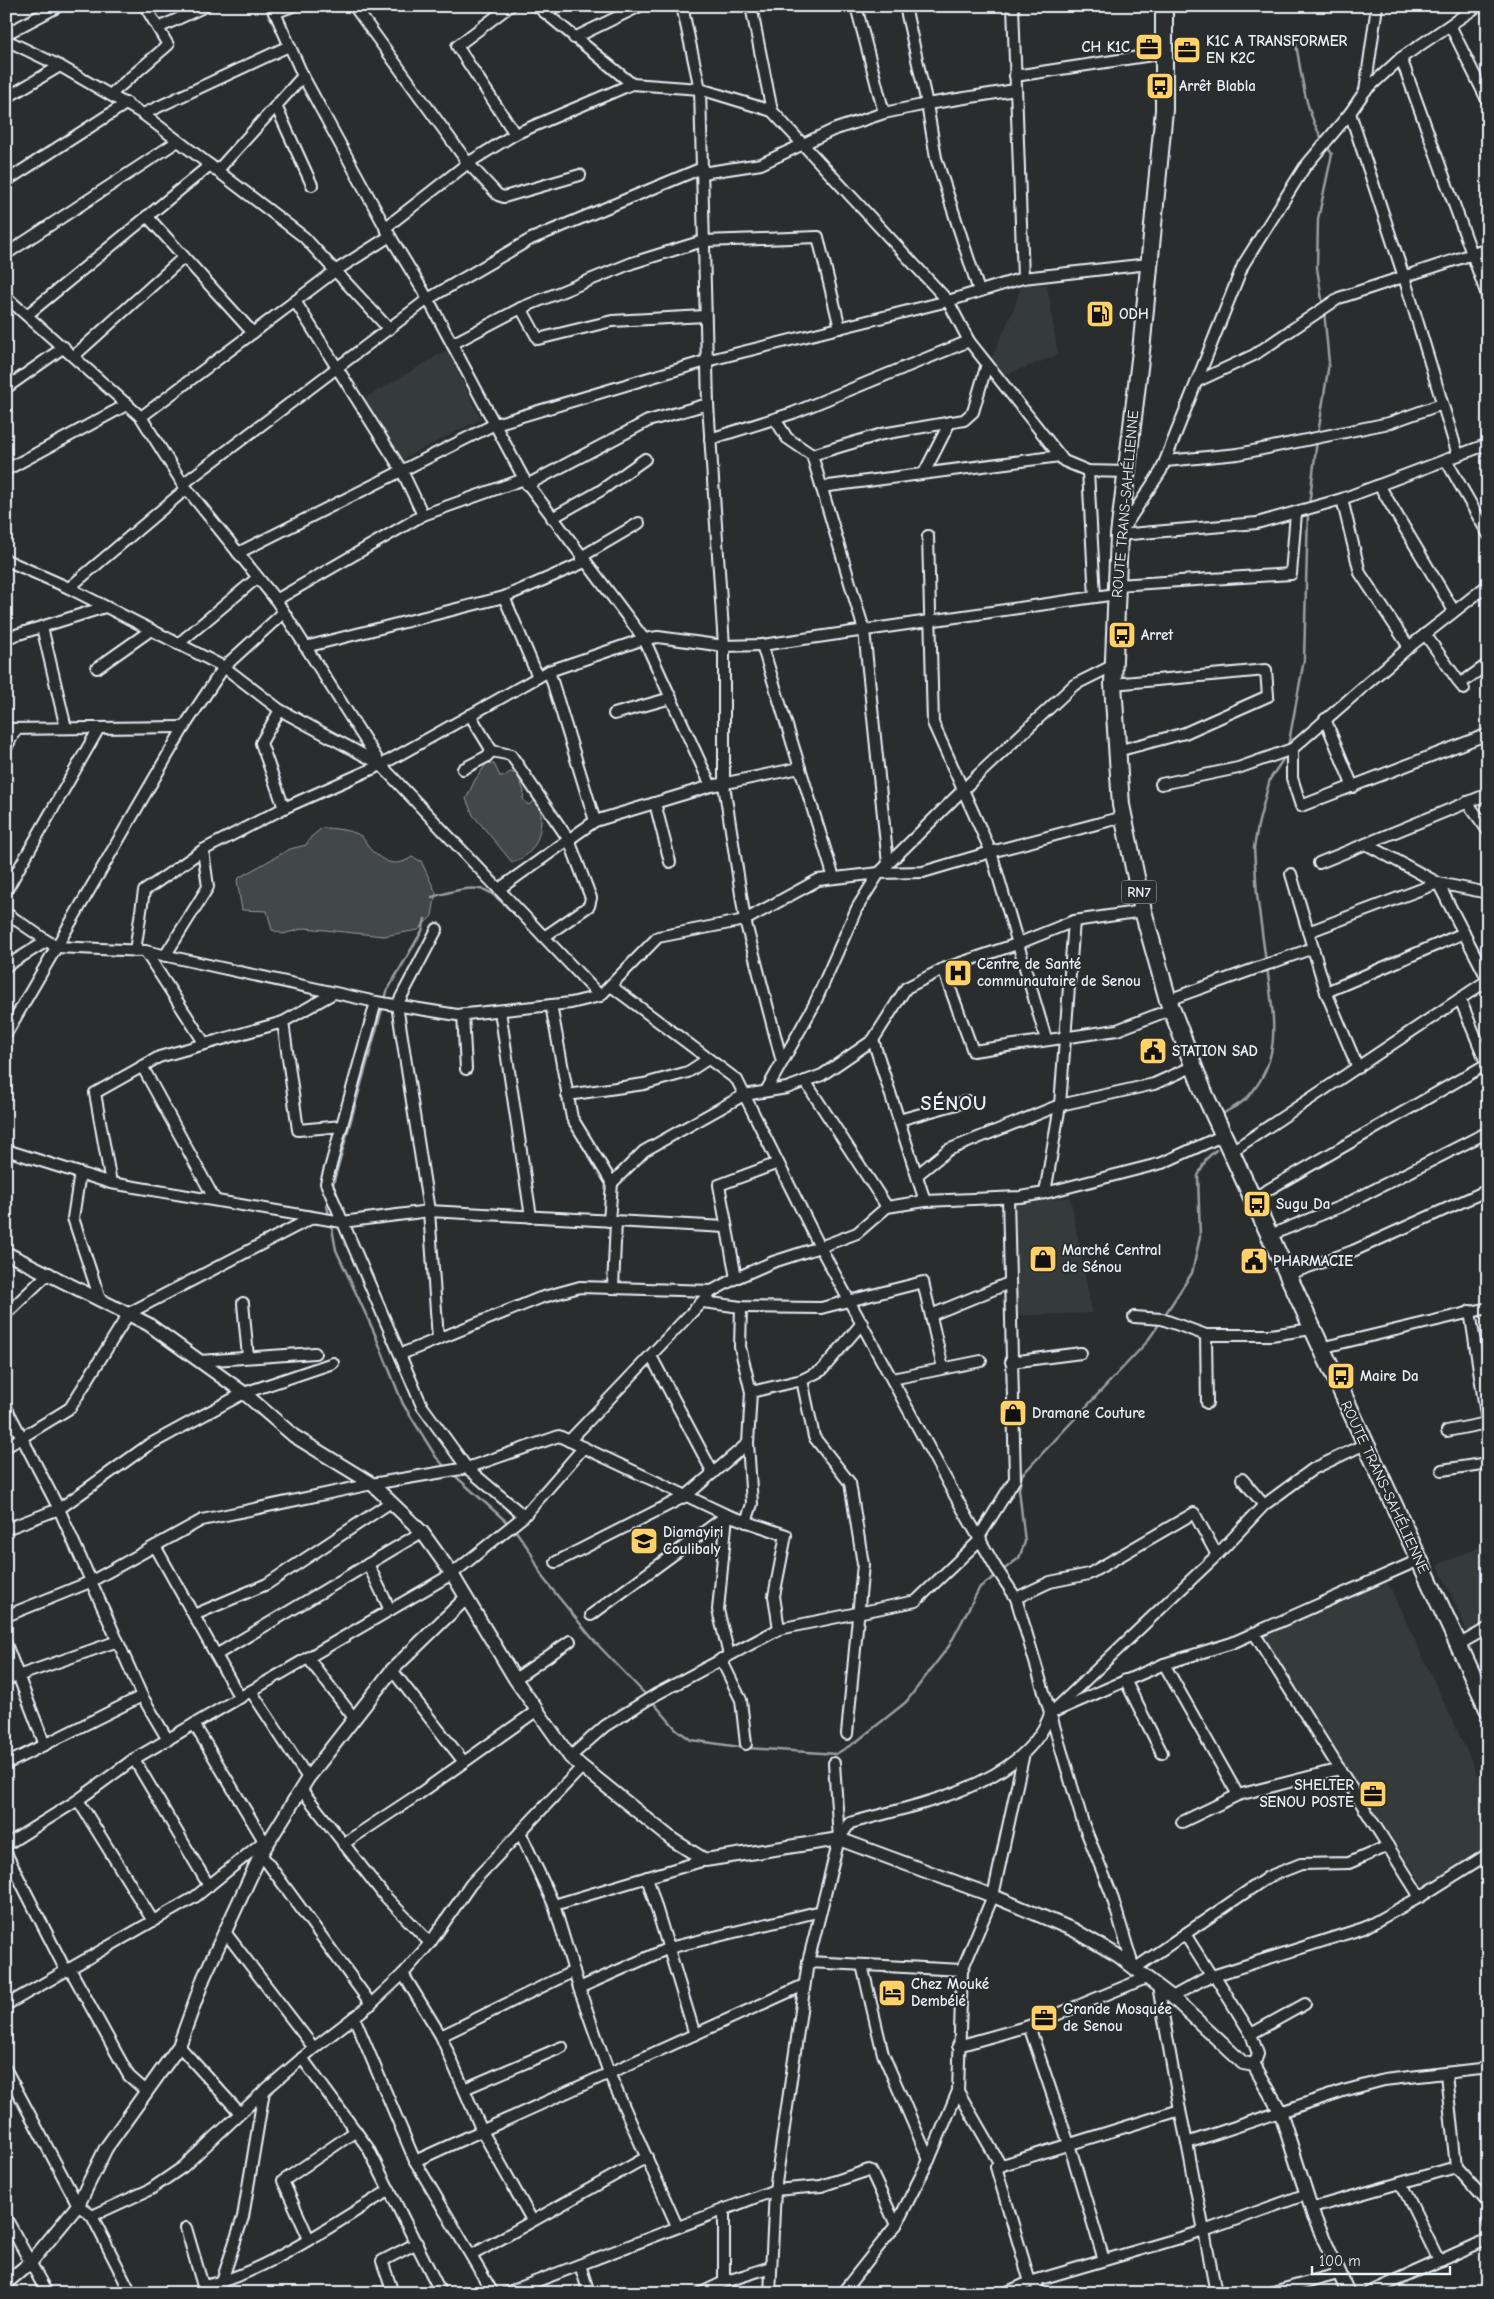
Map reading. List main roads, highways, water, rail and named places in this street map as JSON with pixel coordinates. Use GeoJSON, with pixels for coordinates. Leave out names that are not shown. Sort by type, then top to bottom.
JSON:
{"type":"FeatureCollection","features":[{"type":"Feature","properties":{"kind":"highway","name":"ROUTE TRANS-SAHÉLIENNE"},"geometry":{"type":"LineString","coordinates":[[1164,6],[1164,110],[1119,535],[1112,666],[1117,751],[1124,818],[1143,911],[1170,1005],[1194,1066],[1268,1236],[1488,1709]]}},
{"type":"Feature","properties":{"kind":"waterway"},"geometry":{"type":"LineString","coordinates":[[1296,44],[1308,106],[1323,140]]}},
{"type":"Feature","properties":{"kind":"waterway"},"geometry":{"type":"LineString","coordinates":[[1323,306],[1317,268],[1318,219],[1332,154],[1326,145]]}},
{"type":"Feature","properties":{"kind":"waterway"},"geometry":{"type":"LineString","coordinates":[[1318,434],[1329,363],[1324,311]]}},
{"type":"Feature","properties":{"kind":"waterway"},"geometry":{"type":"LineString","coordinates":[[1309,506],[1317,440]]}},
{"type":"Feature","properties":{"kind":"waterway"},"geometry":{"type":"LineString","coordinates":[[1288,747],[1304,660],[1308,512]]}},
{"type":"Feature","properties":{"kind":"waterway"},"geometry":{"type":"LineString","coordinates":[[1266,962],[1257,895],[1254,848],[1270,779],[1286,755]]}},
{"type":"Feature","properties":{"kind":"waterway"},"geometry":{"type":"LineString","coordinates":[[432,897],[472,888],[485,890],[505,905],[540,939]]}},
{"type":"Feature","properties":{"kind":"waterway"},"geometry":{"type":"LineString","coordinates":[[385,1000],[387,991],[422,931],[425,919]]}},
{"type":"Feature","properties":{"kind":"waterway"},"geometry":{"type":"LineString","coordinates":[[1224,1113],[1247,1098],[1259,1083],[1267,1068],[1273,1036],[1272,1003],[1267,967]]}},
{"type":"Feature","properties":{"kind":"waterway"},"geometry":{"type":"LineString","coordinates":[[332,1188],[383,1006]]}},
{"type":"Feature","properties":{"kind":"waterway"},"geometry":{"type":"LineString","coordinates":[[1164,1316],[1192,1273],[1200,1237],[1198,1176],[1206,1159],[1216,1150]]}},
{"type":"Feature","properties":{"kind":"waterway"},"geometry":{"type":"LineString","coordinates":[[329,1198],[327,1205],[329,1217]]}},
{"type":"Feature","properties":{"kind":"waterway"},"geometry":{"type":"LineString","coordinates":[[331,1223],[336,1250],[374,1332],[403,1404],[436,1457],[447,1469]]}},
{"type":"Feature","properties":{"kind":"waterway"},"geometry":{"type":"LineString","coordinates":[[1002,1571],[1019,1558],[1025,1542],[1019,1489],[1022,1475],[1146,1343],[1160,1323]]}},
{"type":"Feature","properties":{"kind":"waterway"},"geometry":{"type":"LineString","coordinates":[[453,1474],[509,1524]]}},
{"type":"Feature","properties":{"kind":"waterway"},"geometry":{"type":"LineString","coordinates":[[513,1527],[530,1551],[543,1578],[596,1643],[647,1696]]}},
{"type":"Feature","properties":{"kind":"waterway"},"geometry":{"type":"LineString","coordinates":[[651,1700],[676,1729],[691,1740],[747,1748],[836,1754],[856,1742],[906,1702],[949,1646],[980,1587],[998,1574]]}},
{"type":"Feature","properties":{"kind":"place","name":"CH K1C"},"geometry":{"type":"Point","coordinates":[1149,47]}},
{"type":"Feature","properties":{"kind":"place","name":"K1C A TRANSFORMER EN K2C"},"geometry":{"type":"Point","coordinates":[1187,50]}},
{"type":"Feature","properties":{"kind":"place","name":"Arrêt Blabla"},"geometry":{"type":"Point","coordinates":[1160,86]}},
{"type":"Feature","properties":{"kind":"place","name":"ODH"},"geometry":{"type":"Point","coordinates":[1100,314]}},
{"type":"Feature","properties":{"kind":"place","name":"Arret"},"geometry":{"type":"Point","coordinates":[1122,635]}},
{"type":"Feature","properties":{"kind":"place","name":"Centre de Santé communautaire de Senou"},"geometry":{"type":"Point","coordinates":[958,973]}},
{"type":"Feature","properties":{"kind":"place","name":"STATION SAD"},"geometry":{"type":"Point","coordinates":[1153,1051]}},
{"type":"Feature","properties":{"kind":"place","name":"Sugu Da"},"geometry":{"type":"Point","coordinates":[1257,1204]}},
{"type":"Feature","properties":{"kind":"place","name":"Marché Central de Sénou"},"geometry":{"type":"Point","coordinates":[1043,1259]}},
{"type":"Feature","properties":{"kind":"place","name":"PHARMACIE"},"geometry":{"type":"Point","coordinates":[1254,1261]}},
{"type":"Feature","properties":{"kind":"place","name":"Maire Da"},"geometry":{"type":"Point","coordinates":[1341,1376]}},
{"type":"Feature","properties":{"kind":"place","name":"Dramane Couture"},"geometry":{"type":"Point","coordinates":[1013,1413]}},
{"type":"Feature","properties":{"kind":"place","name":"Diamayiri Coulibaly"},"geometry":{"type":"Point","coordinates":[644,1541]}},
{"type":"Feature","properties":{"kind":"place","name":"SHELTER SENOU POSTE"},"geometry":{"type":"Point","coordinates":[1373,1794]}},
{"type":"Feature","properties":{"kind":"place","name":"Chez Mouké Dembélé"},"geometry":{"type":"Point","coordinates":[892,1993]}},
{"type":"Feature","properties":{"kind":"place","name":"Grande Mosquée de Senou"},"geometry":{"type":"Point","coordinates":[1044,2018]}},
{"type":"Feature","properties":{"kind":"district","name":"SÉNOU"},"geometry":{"type":"Point","coordinates":[954,1103]}}]}
